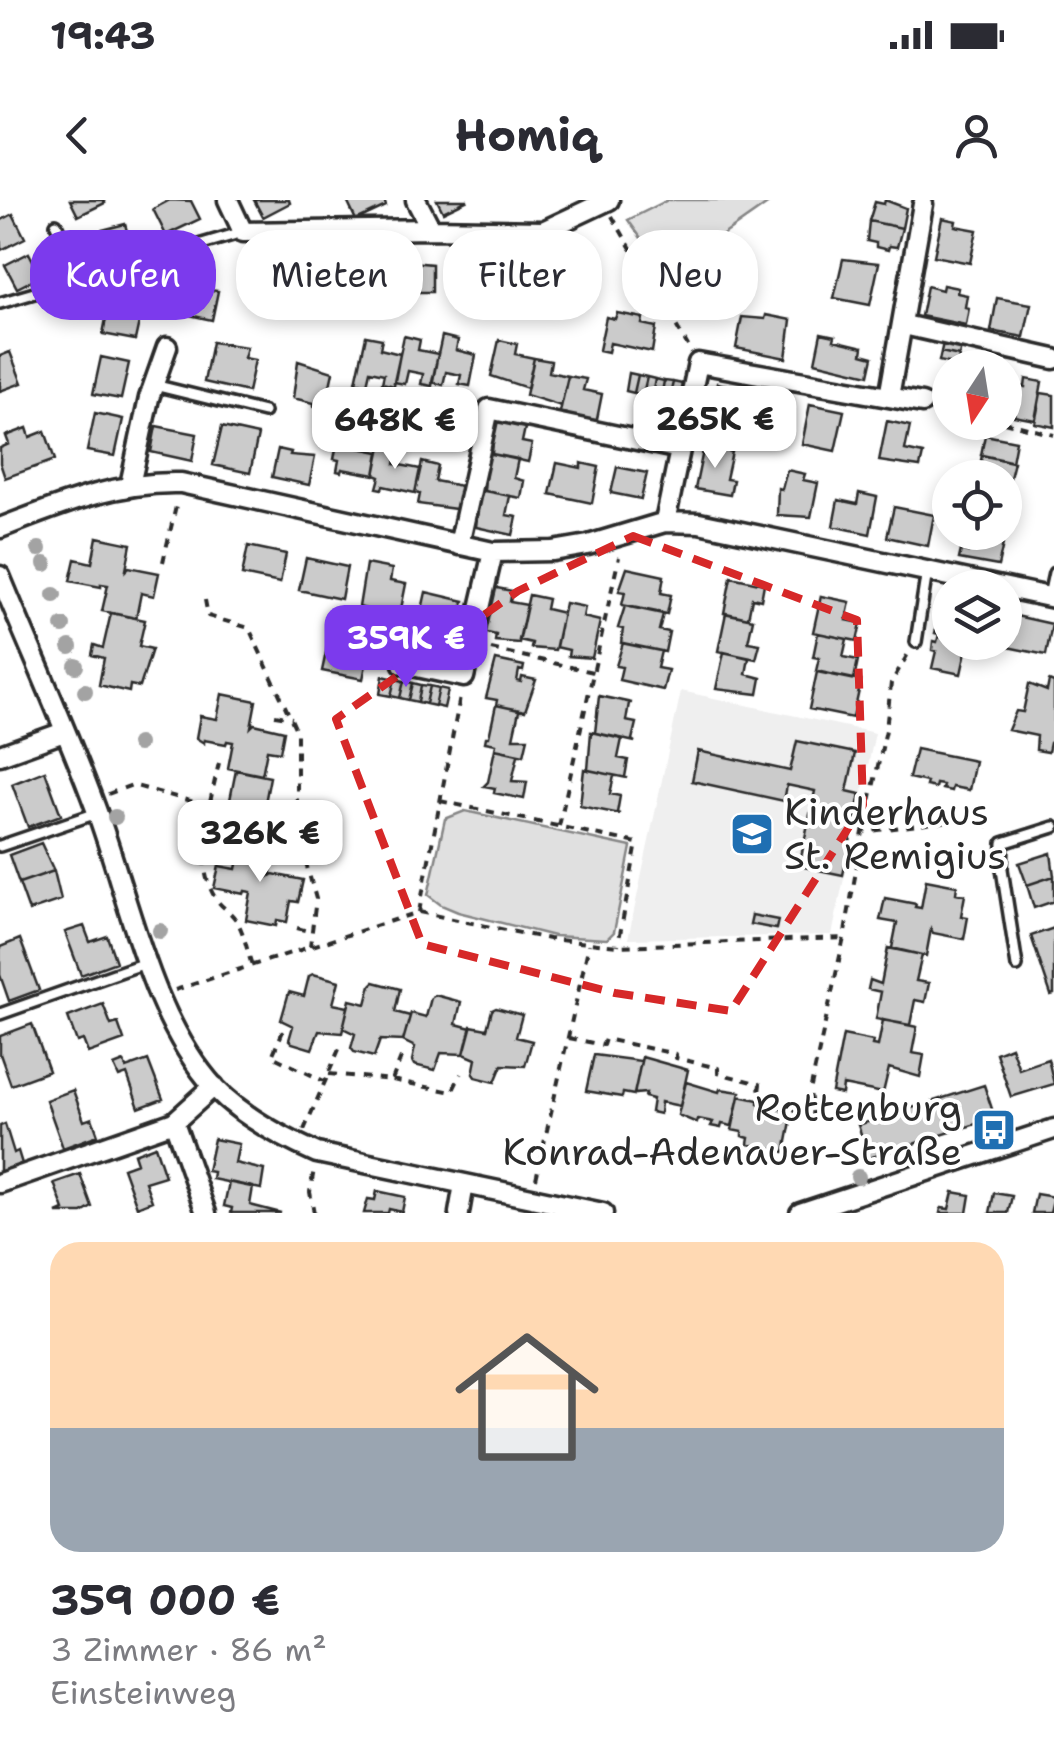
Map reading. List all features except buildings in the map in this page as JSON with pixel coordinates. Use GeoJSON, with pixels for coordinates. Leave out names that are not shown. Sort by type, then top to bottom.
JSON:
{"type":"FeatureCollection","features":[{"type":"Feature","properties":{"kind":"street"},"geometry":{"type":"LineString","coordinates":[[228,200],[242,230]]}},
{"type":"Feature","properties":{"kind":"street"},"geometry":{"type":"LineString","coordinates":[[416,200],[431,229]]}},
{"type":"Feature","properties":{"kind":"street"},"geometry":{"type":"LineString","coordinates":[[368,230],[543,231],[606,201]]}},
{"type":"Feature","properties":{"kind":"street"},"geometry":{"type":"LineString","coordinates":[[889,397],[923,204]]}},
{"type":"Feature","properties":{"kind":"street"},"geometry":{"type":"LineString","coordinates":[[904,326],[1054,359]]}},
{"type":"Feature","properties":{"kind":"street"},"geometry":{"type":"LineString","coordinates":[[130,484],[167,347]]}},
{"type":"Feature","properties":{"kind":"street"},"geometry":{"type":"LineString","coordinates":[[665,522],[698,364],[922,403]]}},
{"type":"Feature","properties":{"kind":"street"},"geometry":{"type":"LineString","coordinates":[[459,545],[489,409],[680,449]]}},
{"type":"Feature","properties":{"kind":"street"},"geometry":{"type":"LineString","coordinates":[[0,528],[130,484],[181,483],[493,552],[553,551],[665,522],[699,523],[1052,597]]}},
{"type":"Feature","properties":{"kind":"street"},"geometry":{"type":"LineString","coordinates":[[403,664],[464,677],[493,552]]}},
{"type":"Feature","properties":{"kind":"street"},"geometry":{"type":"LineString","coordinates":[[0,576],[95,807],[161,995],[182,1042],[214,1086],[240,1110],[318,1153],[603,1213]]}},
{"type":"Feature","properties":{"kind":"street"},"geometry":{"type":"LineString","coordinates":[[0,755],[64,732]]}},
{"type":"Feature","properties":{"kind":"street"},"geometry":{"type":"LineString","coordinates":[[0,1182],[174,1122],[214,1086]]}},
{"type":"Feature","properties":{"kind":"street"},"geometry":{"type":"LineString","coordinates":[[174,1122],[206,1213]]}},
{"type":"Feature","properties":{"kind":"street"},"geometry":{"type":"LineString","coordinates":[[800,1213],[1054,1129]]}},
{"type":"Feature","properties":{"kind":"street"},"geometry":{"type":"LineString","coordinates":[[458,1213],[464,1184]]}},
{"type":"Feature","properties":{"kind":"lane"},"geometry":{"type":"LineString","coordinates":[[56,224],[59,230]]}},
{"type":"Feature","properties":{"kind":"lane"},"geometry":{"type":"LineString","coordinates":[[0,303],[30,294]]}},
{"type":"Feature","properties":{"kind":"lane"},"geometry":{"type":"LineString","coordinates":[[154,385],[264,412]]}},
{"type":"Feature","properties":{"kind":"lane"},"geometry":{"type":"LineString","coordinates":[[377,394],[487,419]]}},
{"type":"Feature","properties":{"kind":"lane"},"geometry":{"type":"LineString","coordinates":[[916,642],[927,568]]}},
{"type":"Feature","properties":{"kind":"lane"},"geometry":{"type":"LineString","coordinates":[[1052,597],[1054,573]]}},
{"type":"Feature","properties":{"kind":"lane"},"geometry":{"type":"LineString","coordinates":[[0,846],[95,807]]}},
{"type":"Feature","properties":{"kind":"lane"},"geometry":{"type":"LineString","coordinates":[[1017,966],[1002,869],[1003,843],[1054,827]]}},
{"type":"Feature","properties":{"kind":"lane"},"geometry":{"type":"LineString","coordinates":[[0,1014],[148,962]]}},
{"type":"Feature","properties":{"kind":"path"},"geometry":{"type":"LineString","coordinates":[[606,201],[698,364]]}},
{"type":"Feature","properties":{"kind":"path"},"geometry":{"type":"LineString","coordinates":[[1022,426],[1054,434]]}},
{"type":"Feature","properties":{"kind":"path"},"geometry":{"type":"LineString","coordinates":[[164,562],[181,483]]}},
{"type":"Feature","properties":{"kind":"path"},"geometry":{"type":"LineString","coordinates":[[558,826],[624,532]]}},
{"type":"Feature","properties":{"kind":"path"},"geometry":{"type":"LineString","coordinates":[[205,600],[208,616],[248,628],[297,732],[296,830],[316,899],[310,946]]}},
{"type":"Feature","properties":{"kind":"path"},"geometry":{"type":"LineString","coordinates":[[569,1038],[603,1045],[604,1039],[676,1054],[676,1058],[760,1084],[760,1092],[812,1119],[810,1091],[886,730],[891,682],[916,642]]}},
{"type":"Feature","properties":{"kind":"path"},"geometry":{"type":"LineString","coordinates":[[471,644],[594,672]]}},
{"type":"Feature","properties":{"kind":"path"},"geometry":{"type":"LineString","coordinates":[[418,912],[464,677]]}},
{"type":"Feature","properties":{"kind":"path"},"geometry":{"type":"LineString","coordinates":[[276,715],[292,718]]}},
{"type":"Feature","properties":{"kind":"path"},"geometry":{"type":"LineString","coordinates":[[219,763],[209,806],[205,855],[208,884],[221,908],[236,920],[252,965]]}},
{"type":"Feature","properties":{"kind":"path"},"geometry":{"type":"LineString","coordinates":[[95,807],[132,785],[209,806]]}},
{"type":"Feature","properties":{"kind":"path"},"geometry":{"type":"LineString","coordinates":[[440,802],[637,843],[618,946]]}},
{"type":"Feature","properties":{"kind":"path"},"geometry":{"type":"LineString","coordinates":[[863,832],[981,817],[1003,843]]}},
{"type":"Feature","properties":{"kind":"path"},"geometry":{"type":"LineString","coordinates":[[280,827],[296,830]]}},
{"type":"Feature","properties":{"kind":"path"},"geometry":{"type":"LineString","coordinates":[[161,995],[418,912],[549,939],[618,946],[844,938]]}},
{"type":"Feature","properties":{"kind":"path"},"geometry":{"type":"LineString","coordinates":[[297,928],[312,932]]}},
{"type":"Feature","properties":{"kind":"path"},"geometry":{"type":"LineString","coordinates":[[532,1198],[590,942]]}},
{"type":"Feature","properties":{"kind":"path"},"geometry":{"type":"LineString","coordinates":[[283,1031],[272,1056],[326,1082]]}},
{"type":"Feature","properties":{"kind":"path"},"geometry":{"type":"LineString","coordinates":[[298,1144],[340,1047]]}},
{"type":"Feature","properties":{"kind":"path"},"geometry":{"type":"LineString","coordinates":[[392,1080],[404,1053]]}},
{"type":"Feature","properties":{"kind":"path"},"geometry":{"type":"LineString","coordinates":[[329,1074],[392,1080],[452,1092],[461,1074]]}},
{"type":"Feature","properties":{"kind":"path"},"geometry":{"type":"LineString","coordinates":[[314,1213],[310,1192],[318,1153]]}},
{"type":"Feature","properties":{"kind":"highlighted area"},"geometry":{"type":"Polygon","coordinates":[[[633,536],[857,620],[863,805],[731,1011],[615,993],[422,944],[336,719],[518,591],[633,536]]]}},
{"type":"Feature","properties":{"kind":"shaded area"},"geometry":{"type":"Polygon","coordinates":[[[668,200],[773,200],[730,230],[635,230],[628,220],[668,200]]]}},
{"type":"Feature","properties":{"kind":"shaded area","name":"Kinderhaus St. Remigius"},"geometry":{"type":"Polygon","coordinates":[[[681,691],[875,733],[832,935],[628,939],[681,691]]]}},
{"type":"Feature","properties":{"kind":"shaded area"},"geometry":{"type":"Polygon","coordinates":[[[465,811],[631,847],[614,932],[607,939],[554,936],[458,912],[428,895],[445,819],[465,811]]]}},
{"type":"Feature","properties":{"kind":"place","name":"Kinderhaus St. Remigius"},"geometry":{"type":"Point","coordinates":[752,834]}},
{"type":"Feature","properties":{"kind":"place","name":"Rottenburg Konrad-Adenauer-Straße"},"geometry":{"type":"Point","coordinates":[994,1130]}}]}
